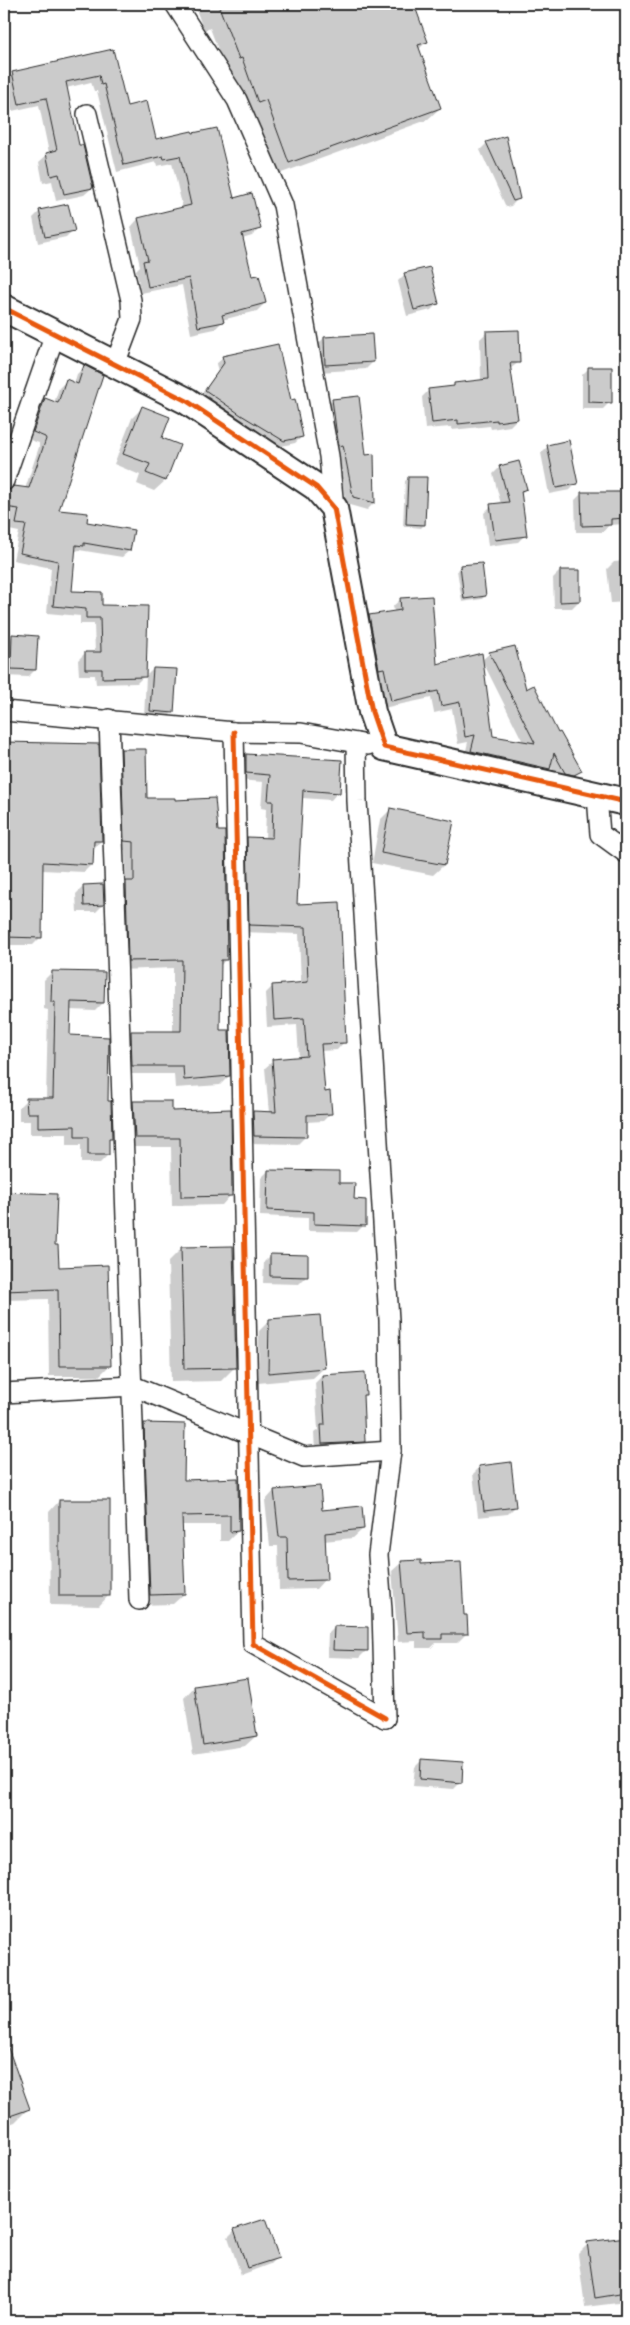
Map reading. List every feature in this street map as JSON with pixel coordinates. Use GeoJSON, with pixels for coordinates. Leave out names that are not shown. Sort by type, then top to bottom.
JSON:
{"type":"FeatureCollection","features":[{"type":"Feature","properties":{"kind":"street"},"geometry":{"type":"LineString","coordinates":[[174,4],[237,100],[283,205],[329,456],[334,508],[372,712],[384,747]]}},
{"type":"Feature","properties":{"kind":"street"},"geometry":{"type":"LineString","coordinates":[[88,114],[131,300],[132,319],[115,364]]}},
{"type":"Feature","properties":{"kind":"street"},"geometry":{"type":"LineString","coordinates":[[4,308],[187,401],[316,487],[334,508]]}},
{"type":"Feature","properties":{"kind":"street"},"geometry":{"type":"LineString","coordinates":[[4,481],[55,334]]}},
{"type":"Feature","properties":{"kind":"street"},"geometry":{"type":"LineString","coordinates":[[4,711],[109,719],[234,732],[301,733],[384,747],[626,802]]}},
{"type":"Feature","properties":{"kind":"street"},"geometry":{"type":"LineString","coordinates":[[109,719],[140,1600]]}},
{"type":"Feature","properties":{"kind":"street"},"geometry":{"type":"LineString","coordinates":[[234,732],[253,1644],[385,1718],[382,1610],[378,1555],[391,1451],[389,1320],[357,801],[356,743]]}},
{"type":"Feature","properties":{"kind":"street"},"geometry":{"type":"LineString","coordinates":[[596,796],[600,834],[626,853]]}},
{"type":"Feature","properties":{"kind":"street"},"geometry":{"type":"LineString","coordinates":[[4,1393],[133,1386],[304,1457],[391,1451]]}},
{"type":"Feature","properties":{"kind":"building"},"geometry":{"type":"Polygon","coordinates":[[[218,4],[414,4],[428,42],[418,45],[441,108],[289,163],[266,100],[258,103],[242,58],[239,59],[218,4]]]}},
{"type":"Feature","properties":{"kind":"building"},"geometry":{"type":"Polygon","coordinates":[[[113,49],[127,106],[147,101],[156,139],[217,128],[234,198],[252,193],[261,229],[242,234],[252,276],[259,275],[266,303],[222,315],[224,322],[198,327],[189,278],[148,287],[143,261],[148,260],[138,218],[191,205],[180,156],[164,159],[163,156],[124,165],[104,84],[101,85],[99,75],[66,82],[79,145],[83,145],[93,188],[64,194],[59,174],[51,176],[46,153],[57,150],[46,98],[19,104],[12,72],[113,49]]]}},
{"type":"Feature","properties":{"kind":"building"},"geometry":{"type":"Polygon","coordinates":[[[506,136],[520,199],[513,201],[486,142],[506,136]]]}},
{"type":"Feature","properties":{"kind":"building"},"geometry":{"type":"Polygon","coordinates":[[[68,204],[75,231],[45,237],[39,210],[68,204]]]}},
{"type":"Feature","properties":{"kind":"building"},"geometry":{"type":"Polygon","coordinates":[[[430,267],[439,304],[414,310],[404,273],[430,267]]]}},
{"type":"Feature","properties":{"kind":"building"},"geometry":{"type":"Polygon","coordinates":[[[519,330],[520,363],[510,363],[518,419],[458,424],[458,420],[432,423],[428,389],[454,386],[454,383],[488,379],[486,331],[519,330]]]}},
{"type":"Feature","properties":{"kind":"building"},"geometry":{"type":"Polygon","coordinates":[[[372,334],[374,362],[325,365],[324,337],[372,334]]]}},
{"type":"Feature","properties":{"kind":"building"},"geometry":{"type":"Polygon","coordinates":[[[278,344],[291,400],[295,399],[303,437],[284,441],[205,390],[224,363],[222,356],[278,344]]]}},
{"type":"Feature","properties":{"kind":"building"},"geometry":{"type":"Polygon","coordinates":[[[84,365],[103,375],[59,510],[88,513],[87,522],[134,530],[130,551],[84,543],[84,546],[76,545],[72,591],[102,592],[102,605],[148,606],[146,677],[102,678],[102,669],[85,669],[85,652],[101,652],[100,618],[86,618],[86,609],[53,606],[58,561],[20,553],[26,525],[16,524],[19,509],[4,507],[6,492],[14,486],[29,488],[46,439],[33,432],[45,398],[58,403],[66,379],[78,384],[84,365]]]}},
{"type":"Feature","properties":{"kind":"building"},"geometry":{"type":"Polygon","coordinates":[[[588,367],[612,367],[612,403],[588,402],[588,367]]]}},
{"type":"Feature","properties":{"kind":"building"},"geometry":{"type":"Polygon","coordinates":[[[359,396],[366,455],[374,454],[375,503],[353,497],[343,445],[339,446],[336,429],[332,399],[359,396]]]}},
{"type":"Feature","properties":{"kind":"building"},"geometry":{"type":"Polygon","coordinates":[[[142,406],[170,417],[162,438],[180,445],[166,481],[146,473],[150,464],[123,454],[142,406]]]}},
{"type":"Feature","properties":{"kind":"building"},"geometry":{"type":"Polygon","coordinates":[[[569,440],[578,484],[556,488],[547,445],[569,440]]]}},
{"type":"Feature","properties":{"kind":"building"},"geometry":{"type":"Polygon","coordinates":[[[519,461],[527,489],[521,491],[527,536],[495,540],[490,504],[509,502],[499,466],[519,461]]]}},
{"type":"Feature","properties":{"kind":"building"},"geometry":{"type":"Polygon","coordinates":[[[408,477],[427,477],[425,525],[406,524],[408,477]]]}},
{"type":"Feature","properties":{"kind":"building"},"geometry":{"type":"Polygon","coordinates":[[[581,492],[626,492],[626,518],[611,519],[611,525],[582,526],[581,492]]]}},
{"type":"Feature","properties":{"kind":"building"},"geometry":{"type":"Polygon","coordinates":[[[482,563],[486,596],[464,599],[460,565],[482,563]]]}},
{"type":"Feature","properties":{"kind":"building"},"geometry":{"type":"Polygon","coordinates":[[[560,570],[580,570],[580,601],[560,602],[560,570]]]}},
{"type":"Feature","properties":{"kind":"building"},"geometry":{"type":"Polygon","coordinates":[[[432,596],[437,664],[482,653],[493,736],[535,743],[489,652],[515,646],[526,689],[534,685],[558,733],[560,732],[582,771],[574,775],[565,773],[554,753],[550,769],[471,751],[475,735],[465,737],[460,702],[441,706],[438,691],[391,701],[384,668],[379,669],[369,615],[401,610],[400,598],[432,596]]]}},
{"type":"Feature","properties":{"kind":"building"},"geometry":{"type":"Polygon","coordinates":[[[12,634],[38,636],[36,670],[11,669],[12,634]]]}},
{"type":"Feature","properties":{"kind":"building"},"geometry":{"type":"Polygon","coordinates":[[[153,668],[177,669],[174,713],[150,711],[153,668]]]}},
{"type":"Feature","properties":{"kind":"building"},"geometry":{"type":"Polygon","coordinates":[[[4,742],[99,744],[102,841],[94,841],[93,865],[43,862],[42,938],[4,937],[4,742]]]}},
{"type":"Feature","properties":{"kind":"building"},"geometry":{"type":"Polygon","coordinates":[[[121,749],[146,749],[147,798],[175,798],[175,800],[215,798],[218,831],[225,831],[227,960],[221,960],[220,1030],[229,1030],[230,1076],[184,1080],[183,1066],[132,1066],[131,1031],[181,1031],[182,960],[128,961],[126,881],[134,881],[134,842],[124,841],[121,749]]]}},
{"type":"Feature","properties":{"kind":"building"},"geometry":{"type":"Polygon","coordinates":[[[246,754],[342,760],[340,793],[303,790],[297,904],[340,902],[346,1043],[321,1044],[325,1092],[330,1091],[332,1114],[307,1115],[307,1137],[254,1136],[253,1111],[276,1112],[272,1059],[307,1056],[304,1018],[274,1020],[272,985],[308,982],[306,927],[249,925],[247,837],[272,838],[273,801],[268,801],[270,775],[246,773],[246,754]]]}},
{"type":"Feature","properties":{"kind":"building"},"geometry":{"type":"Polygon","coordinates":[[[390,808],[454,821],[445,865],[381,853],[390,808]]]}},
{"type":"Feature","properties":{"kind":"building"},"geometry":{"type":"Polygon","coordinates":[[[103,884],[104,905],[84,906],[83,885],[103,884]]]}},
{"type":"Feature","properties":{"kind":"building"},"geometry":{"type":"Polygon","coordinates":[[[52,971],[105,972],[104,1003],[71,1002],[70,1035],[109,1037],[108,1101],[111,1101],[112,1139],[109,1139],[109,1155],[88,1155],[88,1137],[75,1137],[75,1126],[38,1127],[38,1113],[27,1113],[26,1098],[53,1098],[55,1002],[51,1002],[52,971]]]}},
{"type":"Feature","properties":{"kind":"building"},"geometry":{"type":"Polygon","coordinates":[[[133,1101],[172,1101],[172,1111],[231,1109],[232,1196],[181,1197],[180,1138],[135,1138],[133,1101]]]}},
{"type":"Feature","properties":{"kind":"building"},"geometry":{"type":"Polygon","coordinates":[[[268,1170],[339,1171],[339,1183],[355,1183],[354,1199],[366,1200],[366,1226],[314,1224],[314,1212],[267,1210],[268,1170]]]}},
{"type":"Feature","properties":{"kind":"building"},"geometry":{"type":"Polygon","coordinates":[[[4,1192],[57,1194],[55,1245],[58,1245],[59,1267],[108,1265],[111,1366],[59,1366],[58,1289],[4,1291],[4,1192]]]}},
{"type":"Feature","properties":{"kind":"building"},"geometry":{"type":"Polygon","coordinates":[[[233,1246],[236,1368],[184,1369],[181,1247],[233,1246]]]}},
{"type":"Feature","properties":{"kind":"building"},"geometry":{"type":"Polygon","coordinates":[[[270,1254],[308,1255],[308,1277],[270,1276],[270,1254]]]}},
{"type":"Feature","properties":{"kind":"building"},"geometry":{"type":"Polygon","coordinates":[[[320,1315],[325,1368],[268,1373],[269,1319],[320,1315]]]}},
{"type":"Feature","properties":{"kind":"building"},"geometry":{"type":"Polygon","coordinates":[[[365,1372],[366,1395],[363,1395],[365,1442],[322,1444],[321,1425],[325,1425],[322,1375],[365,1372]]]}},
{"type":"Feature","properties":{"kind":"building"},"geometry":{"type":"Polygon","coordinates":[[[144,1423],[185,1424],[184,1480],[238,1478],[239,1531],[230,1532],[230,1515],[182,1516],[185,1594],[150,1595],[144,1423]]]}},
{"type":"Feature","properties":{"kind":"building"},"geometry":{"type":"Polygon","coordinates":[[[511,1462],[516,1507],[484,1511],[479,1466],[511,1462]]]}},
{"type":"Feature","properties":{"kind":"building"},"geometry":{"type":"Polygon","coordinates":[[[320,1486],[322,1510],[362,1506],[364,1529],[325,1533],[327,1580],[288,1581],[287,1537],[279,1537],[274,1490],[320,1486]]]}},
{"type":"Feature","properties":{"kind":"building"},"geometry":{"type":"Polygon","coordinates":[[[59,1500],[110,1500],[110,1596],[59,1596],[59,1500]]]}},
{"type":"Feature","properties":{"kind":"building"},"geometry":{"type":"Polygon","coordinates":[[[421,1560],[421,1564],[461,1562],[464,1615],[467,1615],[468,1634],[442,1634],[442,1639],[425,1639],[425,1632],[407,1633],[401,1561],[421,1560]]]}},
{"type":"Feature","properties":{"kind":"building"},"geometry":{"type":"Polygon","coordinates":[[[334,1626],[368,1627],[368,1651],[333,1650],[334,1626]]]}},
{"type":"Feature","properties":{"kind":"building"},"geometry":{"type":"Polygon","coordinates":[[[248,1678],[257,1736],[203,1745],[194,1686],[248,1678]]]}},
{"type":"Feature","properties":{"kind":"building"},"geometry":{"type":"Polygon","coordinates":[[[421,1759],[463,1762],[462,1783],[420,1779],[421,1759]]]}},
{"type":"Feature","properties":{"kind":"building"},"geometry":{"type":"Polygon","coordinates":[[[4,2042],[6,2042],[30,2109],[4,2118],[4,2042]]]}},
{"type":"Feature","properties":{"kind":"building"},"geometry":{"type":"Polygon","coordinates":[[[265,2219],[279,2258],[247,2268],[234,2229],[265,2219]]]}},
{"type":"Feature","properties":{"kind":"building"},"geometry":{"type":"Polygon","coordinates":[[[626,2237],[626,2293],[595,2298],[587,2242],[626,2237]]]}},
{"type":"Feature","properties":{"kind":"cycle path"},"geometry":{"type":"LineString","coordinates":[[4,308],[187,401],[316,487],[334,508],[372,712],[384,747],[626,802]]}},
{"type":"Feature","properties":{"kind":"cycle path"},"geometry":{"type":"LineString","coordinates":[[234,732],[253,1644],[385,1718]]}}]}
